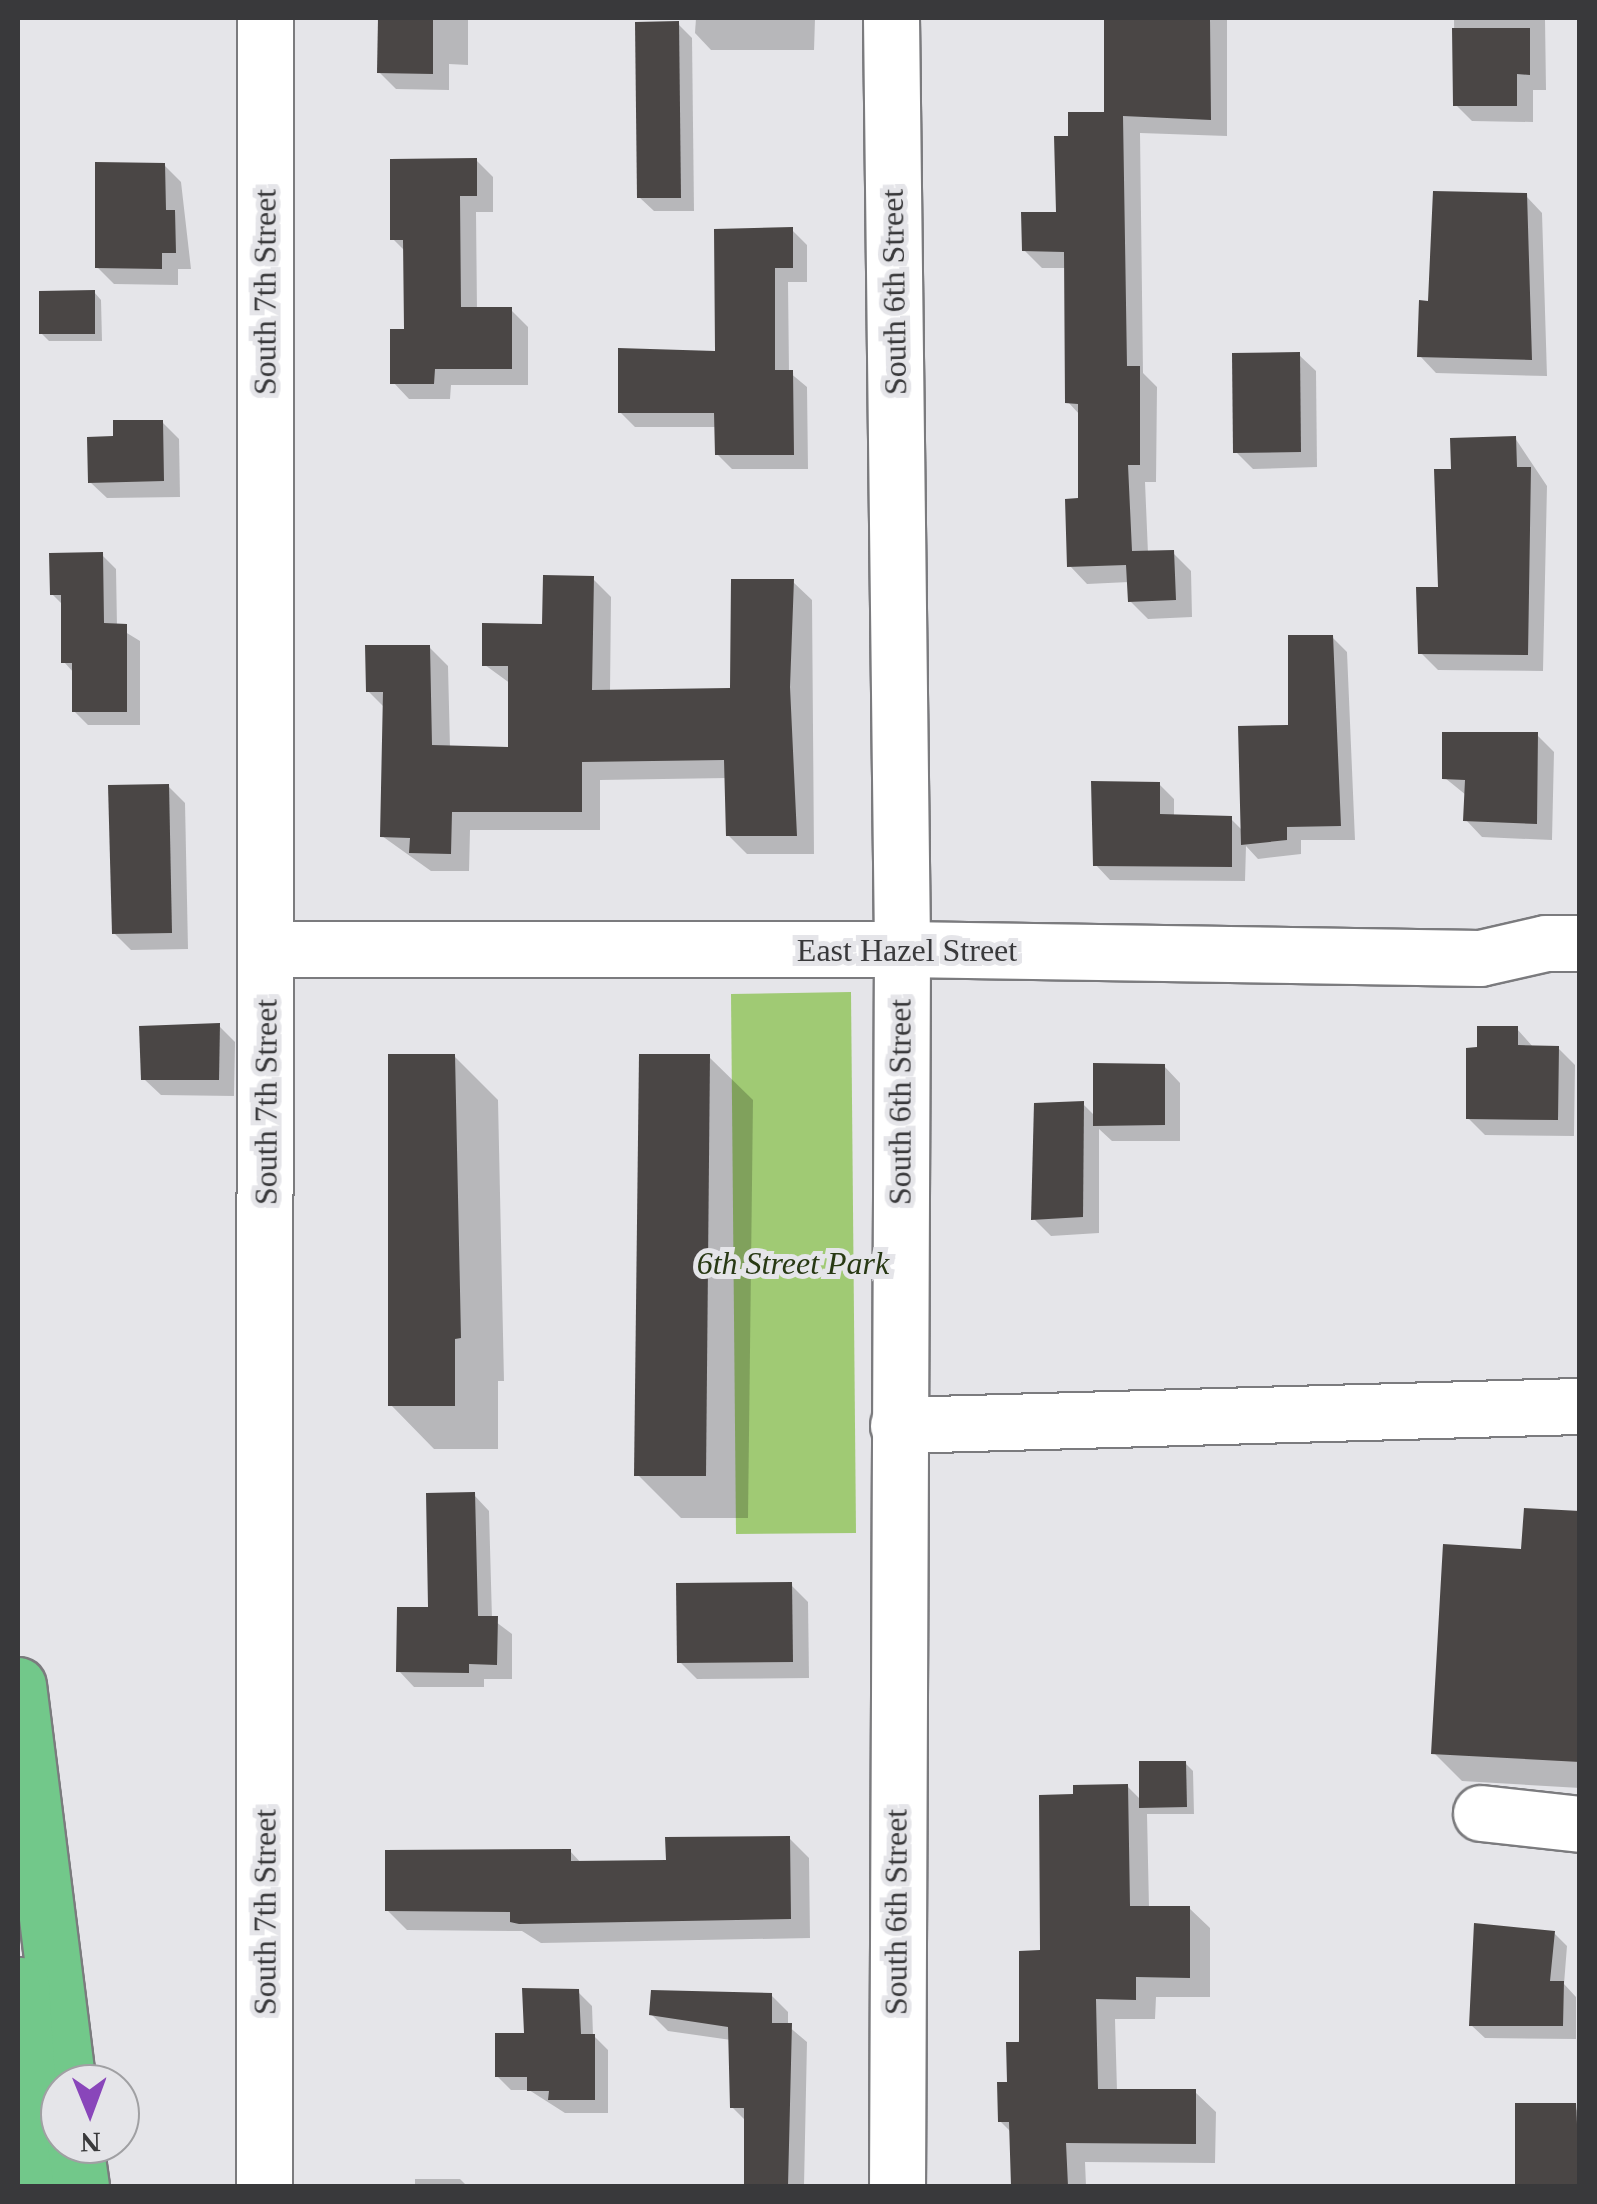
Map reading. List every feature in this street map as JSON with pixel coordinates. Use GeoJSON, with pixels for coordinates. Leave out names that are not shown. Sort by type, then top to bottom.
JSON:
{"type":"FeatureCollection","features":[{"type":"Feature","properties":{"kind":"highway"},"geometry":{"type":"LineString","coordinates":[[18,1685],[65,2064]]}},
{"type":"Feature","properties":{"kind":"highway"},"geometry":{"type":"LineString","coordinates":[[18,1932],[34,2186]]}},
{"type":"Feature","properties":{"kind":"street","name":"South 7th Street"},"geometry":{"type":"LineString","coordinates":[[264,2186],[265,18]]}},
{"type":"Feature","properties":{"kind":"street","name":"South 6th Street"},"geometry":{"type":"LineString","coordinates":[[891,18],[902,949],[897,2186]]}},
{"type":"Feature","properties":{"kind":"street","name":"East Hazel Street"},"geometry":{"type":"LineString","coordinates":[[267,949],[902,949],[1480,958],[1568,934]]}},
{"type":"Feature","properties":{"kind":"street"},"geometry":{"type":"LineString","coordinates":[[898,1425],[1580,1406]]}},
{"type":"Feature","properties":{"kind":"street"},"geometry":{"type":"LineString","coordinates":[[1481,1813],[1580,1824]]}},
{"type":"Feature","properties":{"kind":"green space","name":"6th Street Park"},"geometry":{"type":"Polygon","coordinates":[[[851,992],[856,1533],[736,1534],[731,994],[851,992]]]}},
{"type":"Feature","properties":{"kind":"building"},"geometry":{"type":"Polygon","coordinates":[[[378,18],[433,18],[433,74],[377,73],[378,18]]]}},
{"type":"Feature","properties":{"kind":"building"},"geometry":{"type":"Polygon","coordinates":[[[1104,18],[1210,18],[1211,120],[1123,116],[1127,366],[1140,366],[1140,465],[1128,465],[1132,551],[1174,550],[1176,600],[1128,602],[1126,565],[1067,567],[1065,499],[1078,498],[1078,404],[1065,403],[1064,252],[1022,251],[1021,212],[1056,212],[1054,136],[1068,136],[1068,112],[1104,112],[1104,18]]]}},
{"type":"Feature","properties":{"kind":"building"},"geometry":{"type":"Polygon","coordinates":[[[679,21],[681,198],[637,198],[635,22],[679,21]]]}},
{"type":"Feature","properties":{"kind":"building"},"geometry":{"type":"Polygon","coordinates":[[[1452,28],[1530,28],[1530,75],[1517,74],[1517,106],[1453,106],[1452,28]]]}},
{"type":"Feature","properties":{"kind":"building"},"geometry":{"type":"Polygon","coordinates":[[[477,158],[477,196],[460,196],[461,307],[512,307],[512,369],[435,369],[434,384],[390,384],[390,329],[404,329],[403,240],[390,240],[390,159],[477,158]]]}},
{"type":"Feature","properties":{"kind":"building"},"geometry":{"type":"Polygon","coordinates":[[[95,162],[165,163],[166,210],[175,210],[176,253],[162,253],[162,269],[95,268],[95,162]]]}},
{"type":"Feature","properties":{"kind":"building"},"geometry":{"type":"Polygon","coordinates":[[[1433,191],[1527,193],[1532,360],[1417,357],[1419,300],[1428,301],[1433,191]]]}},
{"type":"Feature","properties":{"kind":"building"},"geometry":{"type":"Polygon","coordinates":[[[793,227],[793,268],[775,268],[775,370],[793,370],[794,455],[715,455],[714,413],[618,413],[618,348],[715,351],[714,229],[793,227]]]}},
{"type":"Feature","properties":{"kind":"building"},"geometry":{"type":"Polygon","coordinates":[[[95,290],[95,334],[39,334],[39,291],[95,290]]]}},
{"type":"Feature","properties":{"kind":"building"},"geometry":{"type":"Polygon","coordinates":[[[1300,352],[1301,452],[1233,453],[1232,353],[1300,352]]]}},
{"type":"Feature","properties":{"kind":"building"},"geometry":{"type":"Polygon","coordinates":[[[113,420],[163,420],[164,481],[88,483],[87,437],[113,436],[113,420]]]}},
{"type":"Feature","properties":{"kind":"building"},"geometry":{"type":"Polygon","coordinates":[[[1516,436],[1517,467],[1531,467],[1528,655],[1418,654],[1416,587],[1438,587],[1434,469],[1451,469],[1450,438],[1516,436]]]}},
{"type":"Feature","properties":{"kind":"building"},"geometry":{"type":"Polygon","coordinates":[[[103,552],[104,623],[127,624],[127,712],[72,712],[72,663],[61,663],[61,595],[50,595],[49,553],[103,552]]]}},
{"type":"Feature","properties":{"kind":"building"},"geometry":{"type":"Polygon","coordinates":[[[543,575],[594,576],[592,690],[730,688],[731,579],[794,579],[790,687],[797,836],[726,836],[724,760],[582,762],[582,812],[452,812],[451,854],[409,853],[410,838],[380,837],[383,692],[366,692],[365,645],[430,645],[432,745],[508,747],[508,666],[482,666],[482,623],[542,624],[543,575]]]}},
{"type":"Feature","properties":{"kind":"building"},"geometry":{"type":"Polygon","coordinates":[[[1288,635],[1333,635],[1341,826],[1287,827],[1287,840],[1241,845],[1238,726],[1288,725],[1288,635]]]}},
{"type":"Feature","properties":{"kind":"building"},"geometry":{"type":"Polygon","coordinates":[[[1442,732],[1538,732],[1537,824],[1463,821],[1465,780],[1442,779],[1442,732]]]}},
{"type":"Feature","properties":{"kind":"building"},"geometry":{"type":"Polygon","coordinates":[[[1091,781],[1160,782],[1160,814],[1232,816],[1232,867],[1093,866],[1091,781]]]}},
{"type":"Feature","properties":{"kind":"building"},"geometry":{"type":"Polygon","coordinates":[[[169,784],[172,933],[112,934],[108,785],[169,784]]]}},
{"type":"Feature","properties":{"kind":"building"},"geometry":{"type":"Polygon","coordinates":[[[220,1023],[219,1080],[141,1080],[139,1026],[220,1023]]]}},
{"type":"Feature","properties":{"kind":"building"},"geometry":{"type":"Polygon","coordinates":[[[1477,1026],[1518,1026],[1518,1045],[1559,1046],[1558,1120],[1466,1119],[1466,1048],[1477,1047],[1477,1026]]]}},
{"type":"Feature","properties":{"kind":"building"},"geometry":{"type":"Polygon","coordinates":[[[388,1054],[455,1054],[461,1338],[455,1339],[455,1406],[388,1406],[388,1054]]]}},
{"type":"Feature","properties":{"kind":"building"},"geometry":{"type":"Polygon","coordinates":[[[639,1054],[710,1054],[706,1476],[634,1476],[639,1054]]]}},
{"type":"Feature","properties":{"kind":"building"},"geometry":{"type":"Polygon","coordinates":[[[1093,1063],[1165,1064],[1165,1125],[1093,1126],[1093,1063]]]}},
{"type":"Feature","properties":{"kind":"building"},"geometry":{"type":"Polygon","coordinates":[[[1084,1101],[1083,1217],[1031,1220],[1034,1103],[1084,1101]]]}},
{"type":"Feature","properties":{"kind":"building"},"geometry":{"type":"Polygon","coordinates":[[[475,1492],[478,1616],[498,1616],[497,1665],[469,1664],[469,1673],[396,1672],[397,1607],[428,1607],[426,1493],[475,1492]]]}},
{"type":"Feature","properties":{"kind":"building"},"geometry":{"type":"Polygon","coordinates":[[[1524,1508],[1580,1511],[1580,1762],[1431,1754],[1443,1544],[1521,1549],[1524,1508]]]}},
{"type":"Feature","properties":{"kind":"building"},"geometry":{"type":"Polygon","coordinates":[[[792,1582],[793,1662],[677,1663],[676,1583],[792,1582]]]}},
{"type":"Feature","properties":{"kind":"building"},"geometry":{"type":"Polygon","coordinates":[[[1139,1761],[1186,1761],[1187,1807],[1139,1808],[1139,1761]]]}},
{"type":"Feature","properties":{"kind":"building"},"geometry":{"type":"Polygon","coordinates":[[[1128,1784],[1130,1906],[1190,1906],[1190,1978],[1136,1977],[1136,2000],[1096,1999],[1098,2089],[1196,2089],[1196,2144],[1066,2143],[1068,2186],[1011,2186],[1009,2122],[998,2122],[997,2082],[1007,2082],[1006,2042],[1019,2042],[1019,1951],[1040,1950],[1039,1795],[1073,1794],[1073,1785],[1128,1784]]]}},
{"type":"Feature","properties":{"kind":"building"},"geometry":{"type":"Polygon","coordinates":[[[790,1836],[791,1919],[519,1924],[510,1922],[510,1912],[385,1911],[385,1850],[571,1849],[571,1861],[666,1860],[665,1837],[790,1836]]]}},
{"type":"Feature","properties":{"kind":"building"},"geometry":{"type":"Polygon","coordinates":[[[1474,1923],[1555,1931],[1550,1981],[1564,1981],[1563,2026],[1469,2026],[1474,1923]]]}},
{"type":"Feature","properties":{"kind":"building"},"geometry":{"type":"Polygon","coordinates":[[[522,1988],[579,1989],[581,2034],[595,2034],[595,2100],[548,2100],[549,2091],[527,2091],[527,2077],[495,2077],[495,2033],[524,2033],[522,1988]]]}},
{"type":"Feature","properties":{"kind":"building"},"geometry":{"type":"Polygon","coordinates":[[[651,1990],[772,1993],[772,2023],[792,2023],[788,2186],[744,2186],[744,2108],[730,2108],[728,2027],[649,2015],[651,1990]]]}},
{"type":"Feature","properties":{"kind":"building"},"geometry":{"type":"Polygon","coordinates":[[[1515,2103],[1576,2103],[1580,2186],[1515,2186],[1515,2103]]]}}]}
